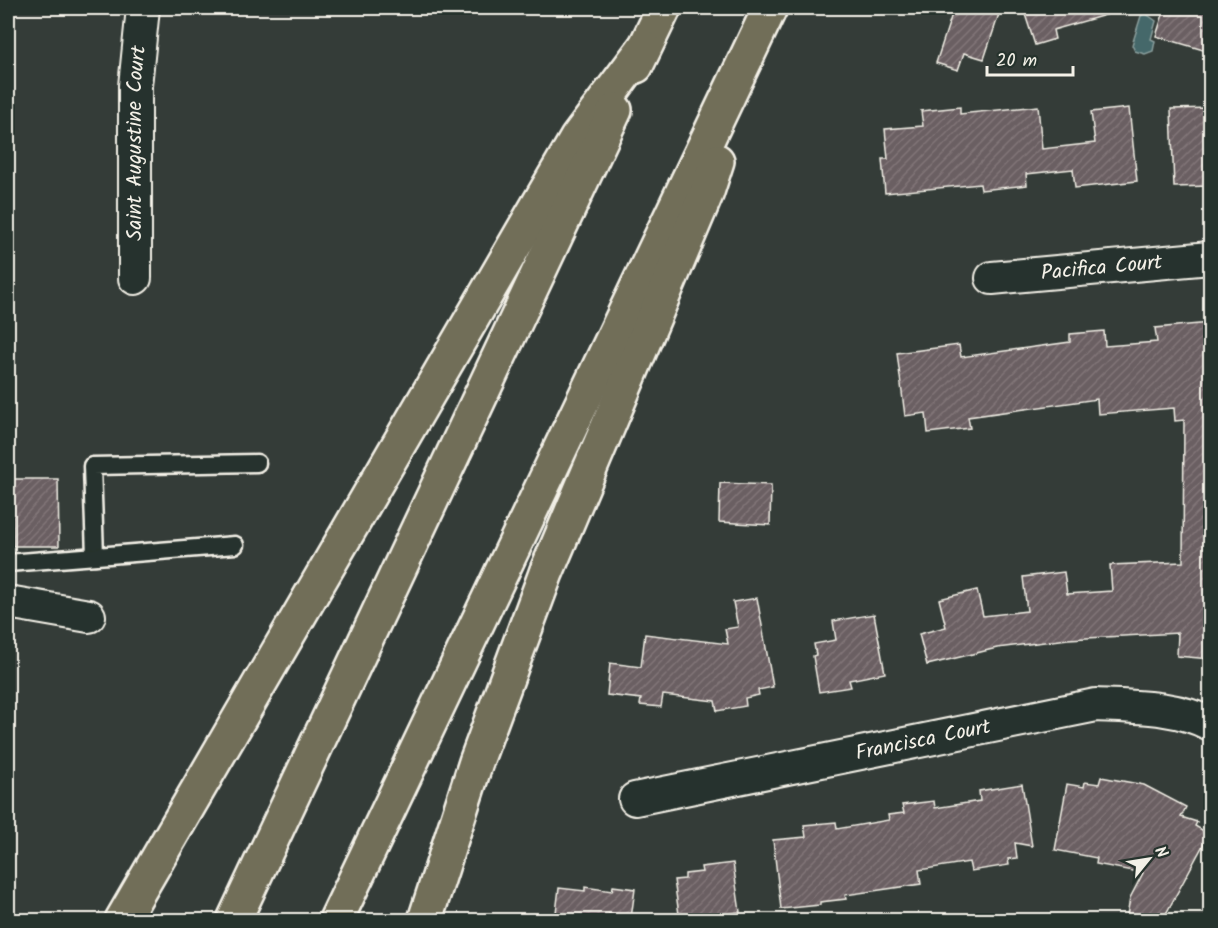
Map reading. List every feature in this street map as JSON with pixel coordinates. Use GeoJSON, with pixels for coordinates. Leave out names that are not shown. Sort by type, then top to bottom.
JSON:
{"type":"FeatureCollection","features":[{"type":"Feature","properties":{"kind":"highway"},"geometry":{"type":"LineString","coordinates":[[234,921],[664,8]]}},
{"type":"Feature","properties":{"kind":"highway"},"geometry":{"type":"LineString","coordinates":[[336,921],[765,18]]}},
{"type":"Feature","properties":{"kind":"highway"},"geometry":{"type":"LineString","coordinates":[[425,921],[476,762],[542,584],[707,192],[765,18]]}},
{"type":"Feature","properties":{"kind":"highway"},"geometry":{"type":"LineString","coordinates":[[122,921],[577,138],[644,48]]}},
{"type":"Feature","properties":{"kind":"street","name":"Saint Augustine Court"},"geometry":{"type":"LineString","coordinates":[[135,278],[135,86],[143,8]]}},
{"type":"Feature","properties":{"kind":"street","name":"Pacifica Court"},"geometry":{"type":"LineString","coordinates":[[992,278],[1210,258]]}},
{"type":"Feature","properties":{"kind":"street"},"geometry":{"type":"LineString","coordinates":[[8,603],[89,616]]}},
{"type":"Feature","properties":{"kind":"street","name":"Francisca Court"},"geometry":{"type":"LineString","coordinates":[[635,799],[1096,705],[1156,708],[1202,719],[1210,724]]}},
{"type":"Feature","properties":{"kind":"lane"},"geometry":{"type":"LineString","coordinates":[[95,556],[92,466],[257,463]]}},
{"type":"Feature","properties":{"kind":"lane"},"geometry":{"type":"LineString","coordinates":[[8,563],[235,545]]}},
{"type":"Feature","properties":{"kind":"water"},"geometry":{"type":"Polygon","coordinates":[[[1145,13],[1156,21],[1151,39],[1155,41],[1153,51],[1145,54],[1135,51],[1132,45],[1141,16],[1145,13]]]}},
{"type":"Feature","properties":{"kind":"building"},"geometry":{"type":"Polygon","coordinates":[[[954,8],[1001,8],[984,59],[964,53],[958,70],[936,63],[954,8]]]}},
{"type":"Feature","properties":{"kind":"building"},"geometry":{"type":"Polygon","coordinates":[[[1023,8],[1108,8],[1109,14],[1053,30],[1055,39],[1035,45],[1023,8]]]}},
{"type":"Feature","properties":{"kind":"building"},"geometry":{"type":"Polygon","coordinates":[[[1165,8],[1210,8],[1210,52],[1156,36],[1165,8]]]}},
{"type":"Feature","properties":{"kind":"building"},"geometry":{"type":"Polygon","coordinates":[[[1038,106],[1042,149],[1095,143],[1091,112],[1129,108],[1137,181],[1075,188],[1073,169],[1026,174],[1027,185],[981,190],[980,184],[885,193],[882,159],[888,159],[885,129],[923,126],[921,111],[960,107],[960,114],[1038,106]]]}},
{"type":"Feature","properties":{"kind":"building"},"geometry":{"type":"Polygon","coordinates":[[[1210,108],[1210,186],[1174,187],[1171,109],[1210,108]]]}},
{"type":"Feature","properties":{"kind":"building"},"geometry":{"type":"Polygon","coordinates":[[[1210,323],[1210,659],[1177,656],[1178,633],[1068,639],[997,648],[927,665],[919,634],[946,627],[939,599],[977,590],[983,616],[1027,611],[1023,577],[1064,572],[1067,594],[1112,591],[1110,565],[1183,562],[1184,420],[1175,421],[1174,408],[1098,414],[1097,399],[968,417],[970,428],[928,433],[926,413],[905,416],[897,353],[959,345],[961,357],[1070,342],[1070,334],[1104,331],[1105,346],[1157,342],[1155,328],[1210,323]]]}},
{"type":"Feature","properties":{"kind":"building"},"geometry":{"type":"Polygon","coordinates":[[[12,479],[58,479],[59,546],[13,546],[12,479]]]}},
{"type":"Feature","properties":{"kind":"building"},"geometry":{"type":"Polygon","coordinates":[[[720,483],[771,485],[770,525],[719,522],[720,483]]]}},
{"type":"Feature","properties":{"kind":"building"},"geometry":{"type":"Polygon","coordinates":[[[757,598],[773,687],[758,690],[759,695],[745,698],[746,706],[717,711],[715,701],[663,695],[661,707],[640,705],[641,699],[607,695],[610,663],[641,667],[645,634],[728,644],[725,629],[738,627],[733,602],[757,598]]]}},
{"type":"Feature","properties":{"kind":"building"},"geometry":{"type":"Polygon","coordinates":[[[874,614],[885,673],[849,680],[851,687],[819,692],[813,656],[816,655],[814,644],[836,640],[833,621],[874,614]]]}},
{"type":"Feature","properties":{"kind":"building"},"geometry":{"type":"Polygon","coordinates":[[[1101,777],[1144,785],[1186,807],[1181,817],[1197,822],[1195,826],[1209,834],[1162,921],[1126,921],[1130,898],[1143,873],[1096,864],[1097,858],[1055,850],[1067,784],[1084,787],[1085,782],[1099,784],[1101,777]]]}},
{"type":"Feature","properties":{"kind":"building"},"geometry":{"type":"Polygon","coordinates":[[[1022,784],[1032,846],[1015,843],[1017,858],[1008,859],[1009,865],[971,871],[969,862],[919,870],[921,884],[845,895],[846,899],[820,902],[820,905],[781,909],[773,840],[806,837],[804,825],[836,822],[837,829],[889,820],[888,815],[904,813],[902,805],[934,801],[935,808],[980,801],[979,791],[1022,784]]]}},
{"type":"Feature","properties":{"kind":"building"},"geometry":{"type":"Polygon","coordinates":[[[733,863],[740,912],[713,916],[713,921],[680,921],[674,880],[685,879],[685,874],[702,872],[701,867],[733,863]]]}},
{"type":"Feature","properties":{"kind":"building"},"geometry":{"type":"Polygon","coordinates":[[[613,886],[635,889],[631,918],[609,914],[608,921],[555,921],[559,888],[585,891],[585,887],[612,891],[613,886]]]}}]}
